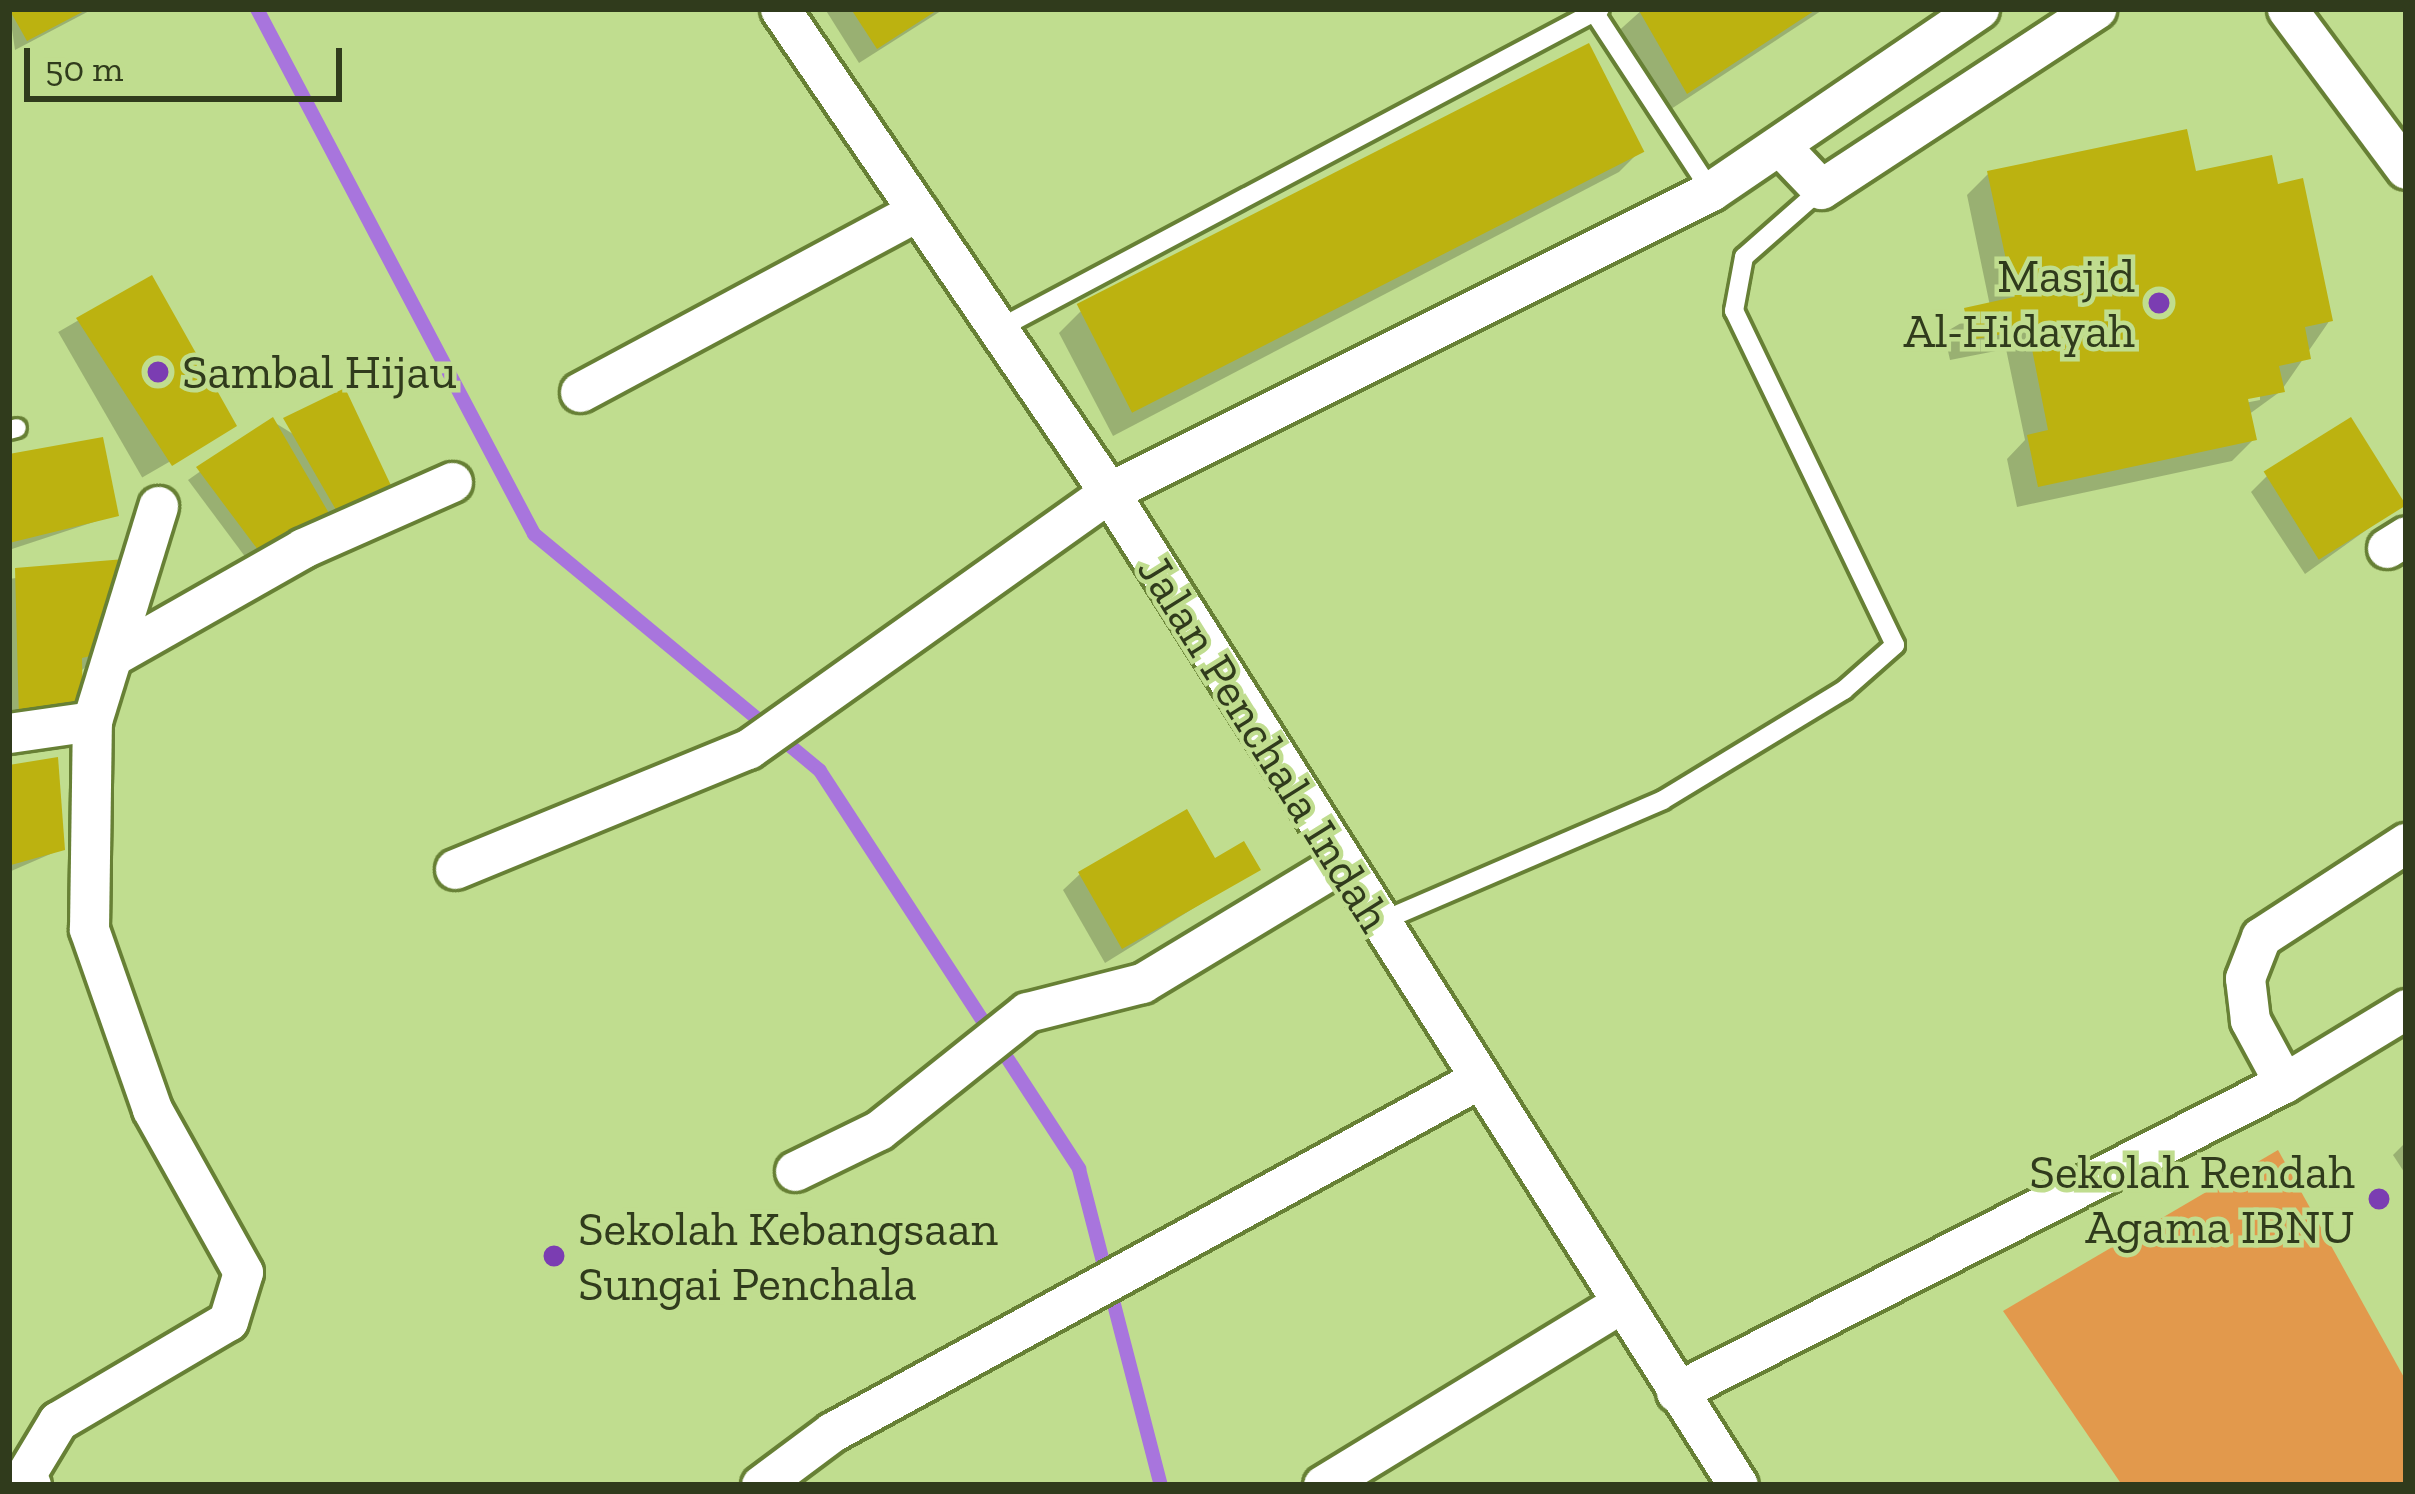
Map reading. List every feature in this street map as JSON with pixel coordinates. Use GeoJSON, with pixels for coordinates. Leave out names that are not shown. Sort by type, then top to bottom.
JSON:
{"type":"FeatureCollection","features":[{"type":"Feature","properties":{"kind":"street","name":"Jalan Penchala Indah"},"geometry":{"type":"LineString","coordinates":[[781,9],[916,211],[1002,327],[1109,492],[1730,1482]]}},
{"type":"Feature","properties":{"kind":"street"},"geometry":{"type":"LineString","coordinates":[[455,869],[748,749],[1109,492],[1711,191],[1783,149],[1978,9]]}},
{"type":"Feature","properties":{"kind":"street"},"geometry":{"type":"LineString","coordinates":[[1783,149],[1821,190],[2096,9]]}},
{"type":"Feature","properties":{"kind":"street"},"geometry":{"type":"LineString","coordinates":[[2287,9],[2406,169]]}},
{"type":"Feature","properties":{"kind":"street"},"geometry":{"type":"LineString","coordinates":[[580,392],[916,211]]}},
{"type":"Feature","properties":{"kind":"street"},"geometry":{"type":"LineString","coordinates":[[115,655],[303,548],[452,482]]}},
{"type":"Feature","properties":{"kind":"street"},"geometry":{"type":"LineString","coordinates":[[22,1476],[58,1421],[228,1321],[243,1272],[152,1109],[89,929],[92,721],[158,506]]}},
{"type":"Feature","properties":{"kind":"street"},"geometry":{"type":"LineString","coordinates":[[9,733],[92,721]]}},
{"type":"Feature","properties":{"kind":"street"},"geometry":{"type":"LineString","coordinates":[[2284,1083],[2250,1020],[2245,978],[2261,937],[2406,843]]}},
{"type":"Feature","properties":{"kind":"street"},"geometry":{"type":"LineString","coordinates":[[795,1171],[879,1130],[962,1054],[1027,1012],[1142,983],[1339,864]]}},
{"type":"Feature","properties":{"kind":"street"},"geometry":{"type":"LineString","coordinates":[[1676,1392],[2284,1083],[2406,1009]]}},
{"type":"Feature","properties":{"kind":"street"},"geometry":{"type":"LineString","coordinates":[[761,1485],[832,1432],[1477,1080]]}},
{"type":"Feature","properties":{"kind":"street"},"geometry":{"type":"LineString","coordinates":[[1323,1485],[1620,1304]]}},
{"type":"Feature","properties":{"kind":"lane"},"geometry":{"type":"LineString","coordinates":[[1002,327],[1597,10],[1711,191]]}},
{"type":"Feature","properties":{"kind":"lane"},"geometry":{"type":"LineString","coordinates":[[1377,923],[1460,897],[1663,800],[1844,690],[1895,644],[1733,311],[1744,256],[1821,190]]}},
{"type":"Feature","properties":{"kind":"shaded area"},"geometry":{"type":"Polygon","coordinates":[[[2278,1150],[2406,1381],[2406,1485],[2122,1485],[2003,1311],[2278,1150]]]}},
{"type":"Feature","properties":{"kind":"building"},"geometry":{"type":"Polygon","coordinates":[[[9,9],[88,9],[27,41],[9,9]]]}},
{"type":"Feature","properties":{"kind":"building"},"geometry":{"type":"Polygon","coordinates":[[[851,9],[939,9],[877,49],[851,9]]]}},
{"type":"Feature","properties":{"kind":"building"},"geometry":{"type":"Polygon","coordinates":[[[1638,9],[1817,9],[1687,94],[1638,9]]]}},
{"type":"Feature","properties":{"kind":"building"},"geometry":{"type":"Polygon","coordinates":[[[1589,43],[1644,152],[1132,413],[1077,304],[1589,43]]]}},
{"type":"Feature","properties":{"kind":"building","name":"Masjid Al-Hidayah"},"geometry":{"type":"Polygon","coordinates":[[[2187,129],[2196,171],[2272,155],[2278,184],[2303,178],[2333,321],[2305,327],[2311,359],[2279,366],[2285,392],[2248,399],[2257,440],[2038,487],[2027,435],[2048,430],[2028,329],[1971,340],[1964,308],[2014,297],[1987,171],[2187,129]]]}},
{"type":"Feature","properties":{"kind":"building","name":"Sambal Hijau"},"geometry":{"type":"Polygon","coordinates":[[[152,275],[237,426],[172,466],[76,318],[152,275]]]}},
{"type":"Feature","properties":{"kind":"building"},"geometry":{"type":"Polygon","coordinates":[[[345,388],[396,496],[343,522],[283,418],[345,388]]]}},
{"type":"Feature","properties":{"kind":"building"},"geometry":{"type":"Polygon","coordinates":[[[273,417],[330,515],[264,558],[196,467],[273,417]]]}},
{"type":"Feature","properties":{"kind":"building"},"geometry":{"type":"Polygon","coordinates":[[[2351,417],[2406,505],[2319,560],[2264,472],[2351,417]]]}},
{"type":"Feature","properties":{"kind":"building"},"geometry":{"type":"Polygon","coordinates":[[[103,437],[119,516],[9,543],[9,454],[103,437]]]}},
{"type":"Feature","properties":{"kind":"building"},"geometry":{"type":"Polygon","coordinates":[[[125,559],[106,652],[82,658],[83,708],[19,719],[15,568],[125,559]]]}},
{"type":"Feature","properties":{"kind":"building"},"geometry":{"type":"Polygon","coordinates":[[[58,757],[65,850],[11,865],[9,765],[58,757]]]}},
{"type":"Feature","properties":{"kind":"building"},"geometry":{"type":"Polygon","coordinates":[[[1187,809],[1215,858],[1244,841],[1261,870],[1122,949],[1078,872],[1187,809]]]}},
{"type":"Feature","properties":{"kind":"waterway"},"geometry":{"type":"LineString","coordinates":[[257,9],[534,534],[820,771],[1079,1169],[1161,1485]]}},
{"type":"Feature","properties":{"kind":"place","name":"Masjid Al-Hidayah"},"geometry":{"type":"Point","coordinates":[2159,303]}},
{"type":"Feature","properties":{"kind":"place","name":"Sambal Hijau"},"geometry":{"type":"Point","coordinates":[158,372]}},
{"type":"Feature","properties":{"kind":"place","name":"Sekolah Rendah Agama IBNU"},"geometry":{"type":"Point","coordinates":[2379,1199]}},
{"type":"Feature","properties":{"kind":"place","name":"Sekolah Kebangsaan Sungai Penchala"},"geometry":{"type":"Point","coordinates":[554,1256]}}]}
